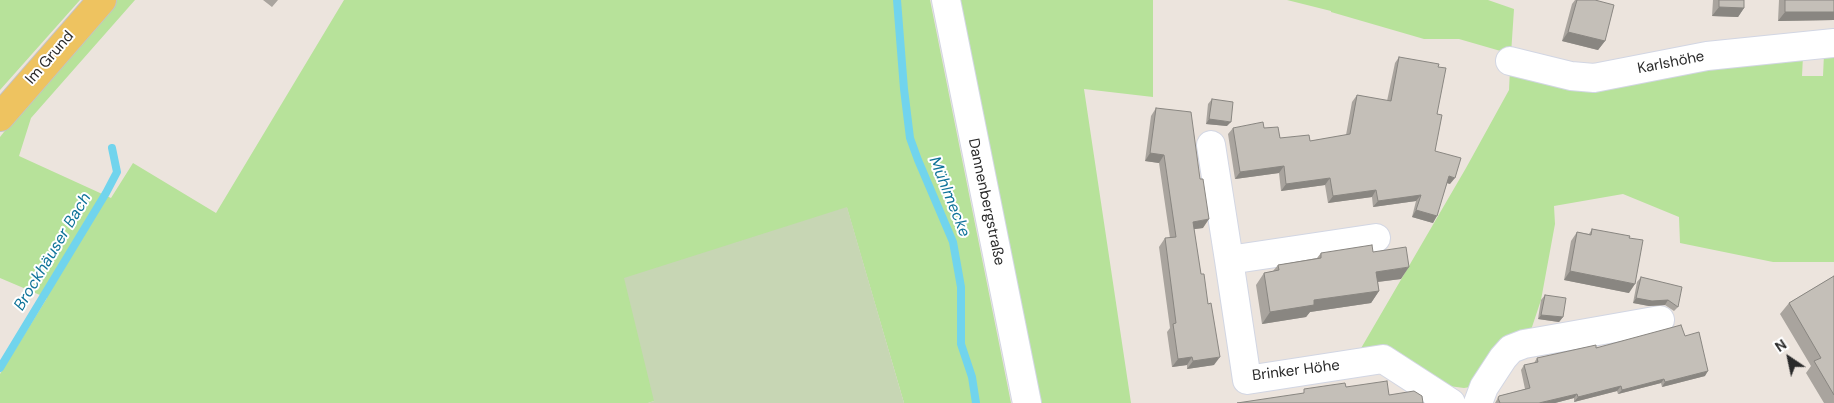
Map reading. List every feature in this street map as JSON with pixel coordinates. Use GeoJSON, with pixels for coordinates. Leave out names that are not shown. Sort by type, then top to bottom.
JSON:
{"type":"FeatureCollection","features":[{"type":"Feature","properties":{"kind":"main road","name":"Im Grund"},"geometry":{"type":"LineString","coordinates":[[0,117],[102,0]]}},
{"type":"Feature","properties":{"kind":"street","name":"Dannenbergstraße"},"geometry":{"type":"LineString","coordinates":[[946,0],[1027,403]]}},
{"type":"Feature","properties":{"kind":"street","name":"Karlshöhe"},"geometry":{"type":"LineString","coordinates":[[1510,62],[1571,76],[1594,78],[1707,56],[1834,43]]}},
{"type":"Feature","properties":{"kind":"street","name":"Brinker Höhe"},"geometry":{"type":"LineString","coordinates":[[1211,146],[1247,380],[1383,359],[1451,403]]}},
{"type":"Feature","properties":{"kind":"street"},"geometry":{"type":"LineString","coordinates":[[1229,260],[1376,238]]}},
{"type":"Feature","properties":{"kind":"street"},"geometry":{"type":"LineString","coordinates":[[1478,403],[1484,387],[1511,349],[1524,344],[1660,320]]}},
{"type":"Feature","properties":{"kind":"green space"},"geometry":{"type":"Polygon","coordinates":[[[0,0],[80,0],[0,90],[0,0]]]}},
{"type":"Feature","properties":{"kind":"green space"},"geometry":{"type":"Polygon","coordinates":[[[117,0],[135,0],[31,118],[19,156],[111,198],[133,163],[216,213],[344,0],[930,0],[1011,403],[904,403],[847,208],[733,244],[654,401],[648,403],[0,403],[0,374],[47,298],[0,278],[0,137],[38,89],[117,0]]]}},
{"type":"Feature","properties":{"kind":"green space"},"geometry":{"type":"Polygon","coordinates":[[[960,0],[1153,0],[1153,97],[1084,89],[1131,403],[1039,403],[960,0]]]}},
{"type":"Feature","properties":{"kind":"green space"},"geometry":{"type":"Polygon","coordinates":[[[1287,0],[1488,0],[1514,9],[1511,54],[1459,39],[1424,39],[1287,0]]]}},
{"type":"Feature","properties":{"kind":"green space"},"geometry":{"type":"Polygon","coordinates":[[[1834,53],[1834,262],[1773,262],[1680,243],[1679,217],[1623,194],[1554,206],[1555,224],[1541,300],[1529,336],[1470,387],[1449,386],[1360,350],[1509,90],[1510,69],[1525,72],[1567,90],[1590,91],[1709,65],[1803,56],[1802,76],[1823,76],[1824,54],[1834,53]]]}},
{"type":"Feature","properties":{"kind":"green space"},"geometry":{"type":"Polygon","coordinates":[[[847,207],[904,403],[648,403],[654,401],[624,278],[847,207]]]}},
{"type":"Feature","properties":{"kind":"building"},"geometry":{"type":"Polygon","coordinates":[[[1577,0],[1595,0],[1614,5],[1605,41],[1568,32],[1577,0]]]}},
{"type":"Feature","properties":{"kind":"building"},"geometry":{"type":"Polygon","coordinates":[[[1719,0],[1744,0],[1744,8],[1719,7],[1719,0]]]}},
{"type":"Feature","properties":{"kind":"building"},"geometry":{"type":"Polygon","coordinates":[[[1785,0],[1834,0],[1834,12],[1785,12],[1785,0]]]}},
{"type":"Feature","properties":{"kind":"building"},"geometry":{"type":"Polygon","coordinates":[[[1399,57],[1439,64],[1438,67],[1446,68],[1437,114],[1442,115],[1435,151],[1461,158],[1455,178],[1449,176],[1437,216],[1416,210],[1421,195],[1378,201],[1376,190],[1333,196],[1330,178],[1286,184],[1284,166],[1240,172],[1233,128],[1263,122],[1264,128],[1278,127],[1280,138],[1309,135],[1310,141],[1350,134],[1357,95],[1391,101],[1399,57]]]}},
{"type":"Feature","properties":{"kind":"building"},"geometry":{"type":"Polygon","coordinates":[[[1212,99],[1233,102],[1231,122],[1209,119],[1212,99]]]}},
{"type":"Feature","properties":{"kind":"building"},"geometry":{"type":"Polygon","coordinates":[[[1156,108],[1191,112],[1200,179],[1203,179],[1209,219],[1193,222],[1201,274],[1204,274],[1208,304],[1211,303],[1220,357],[1193,361],[1192,357],[1178,359],[1173,324],[1176,323],[1165,238],[1176,237],[1164,155],[1150,153],[1156,108]]]}},
{"type":"Feature","properties":{"kind":"building"},"geometry":{"type":"Polygon","coordinates":[[[1592,229],[1643,240],[1635,284],[1570,271],[1577,232],[1591,235],[1592,229]]]}},
{"type":"Feature","properties":{"kind":"building"},"geometry":{"type":"Polygon","coordinates":[[[1372,245],[1373,252],[1406,247],[1409,267],[1376,272],[1379,291],[1314,300],[1314,305],[1270,312],[1264,273],[1279,270],[1278,265],[1321,258],[1321,253],[1372,245]]]}},
{"type":"Feature","properties":{"kind":"building"},"geometry":{"type":"Polygon","coordinates":[[[1834,276],[1834,395],[1814,361],[1821,358],[1789,303],[1834,276]]]}},
{"type":"Feature","properties":{"kind":"building"},"geometry":{"type":"Polygon","coordinates":[[[1641,277],[1682,287],[1678,307],[1668,300],[1652,301],[1636,298],[1641,277]]]}},
{"type":"Feature","properties":{"kind":"building"},"geometry":{"type":"Polygon","coordinates":[[[1545,295],[1566,298],[1563,317],[1541,315],[1545,295]]]}},
{"type":"Feature","properties":{"kind":"building"},"geometry":{"type":"Polygon","coordinates":[[[1681,325],[1685,336],[1699,332],[1708,371],[1665,382],[1664,379],[1622,390],[1621,386],[1578,397],[1577,394],[1539,403],[1500,403],[1499,396],[1530,388],[1524,365],[1538,362],[1537,358],[1596,345],[1596,348],[1681,325]]]}},
{"type":"Feature","properties":{"kind":"building"},"geometry":{"type":"Polygon","coordinates":[[[1387,381],[1389,395],[1414,391],[1422,396],[1423,403],[1237,403],[1304,393],[1304,389],[1345,383],[1346,387],[1387,381]]]}},
{"type":"Feature","properties":{"kind":"waterway","name":"Mühlmecke"},"geometry":{"type":"LineString","coordinates":[[897,0],[910,138],[953,242],[961,287],[961,344],[972,377],[976,403]]}},
{"type":"Feature","properties":{"kind":"waterway","name":"Brockhäuser Bach"},"geometry":{"type":"LineString","coordinates":[[0,368],[117,172],[112,148]]}}]}
